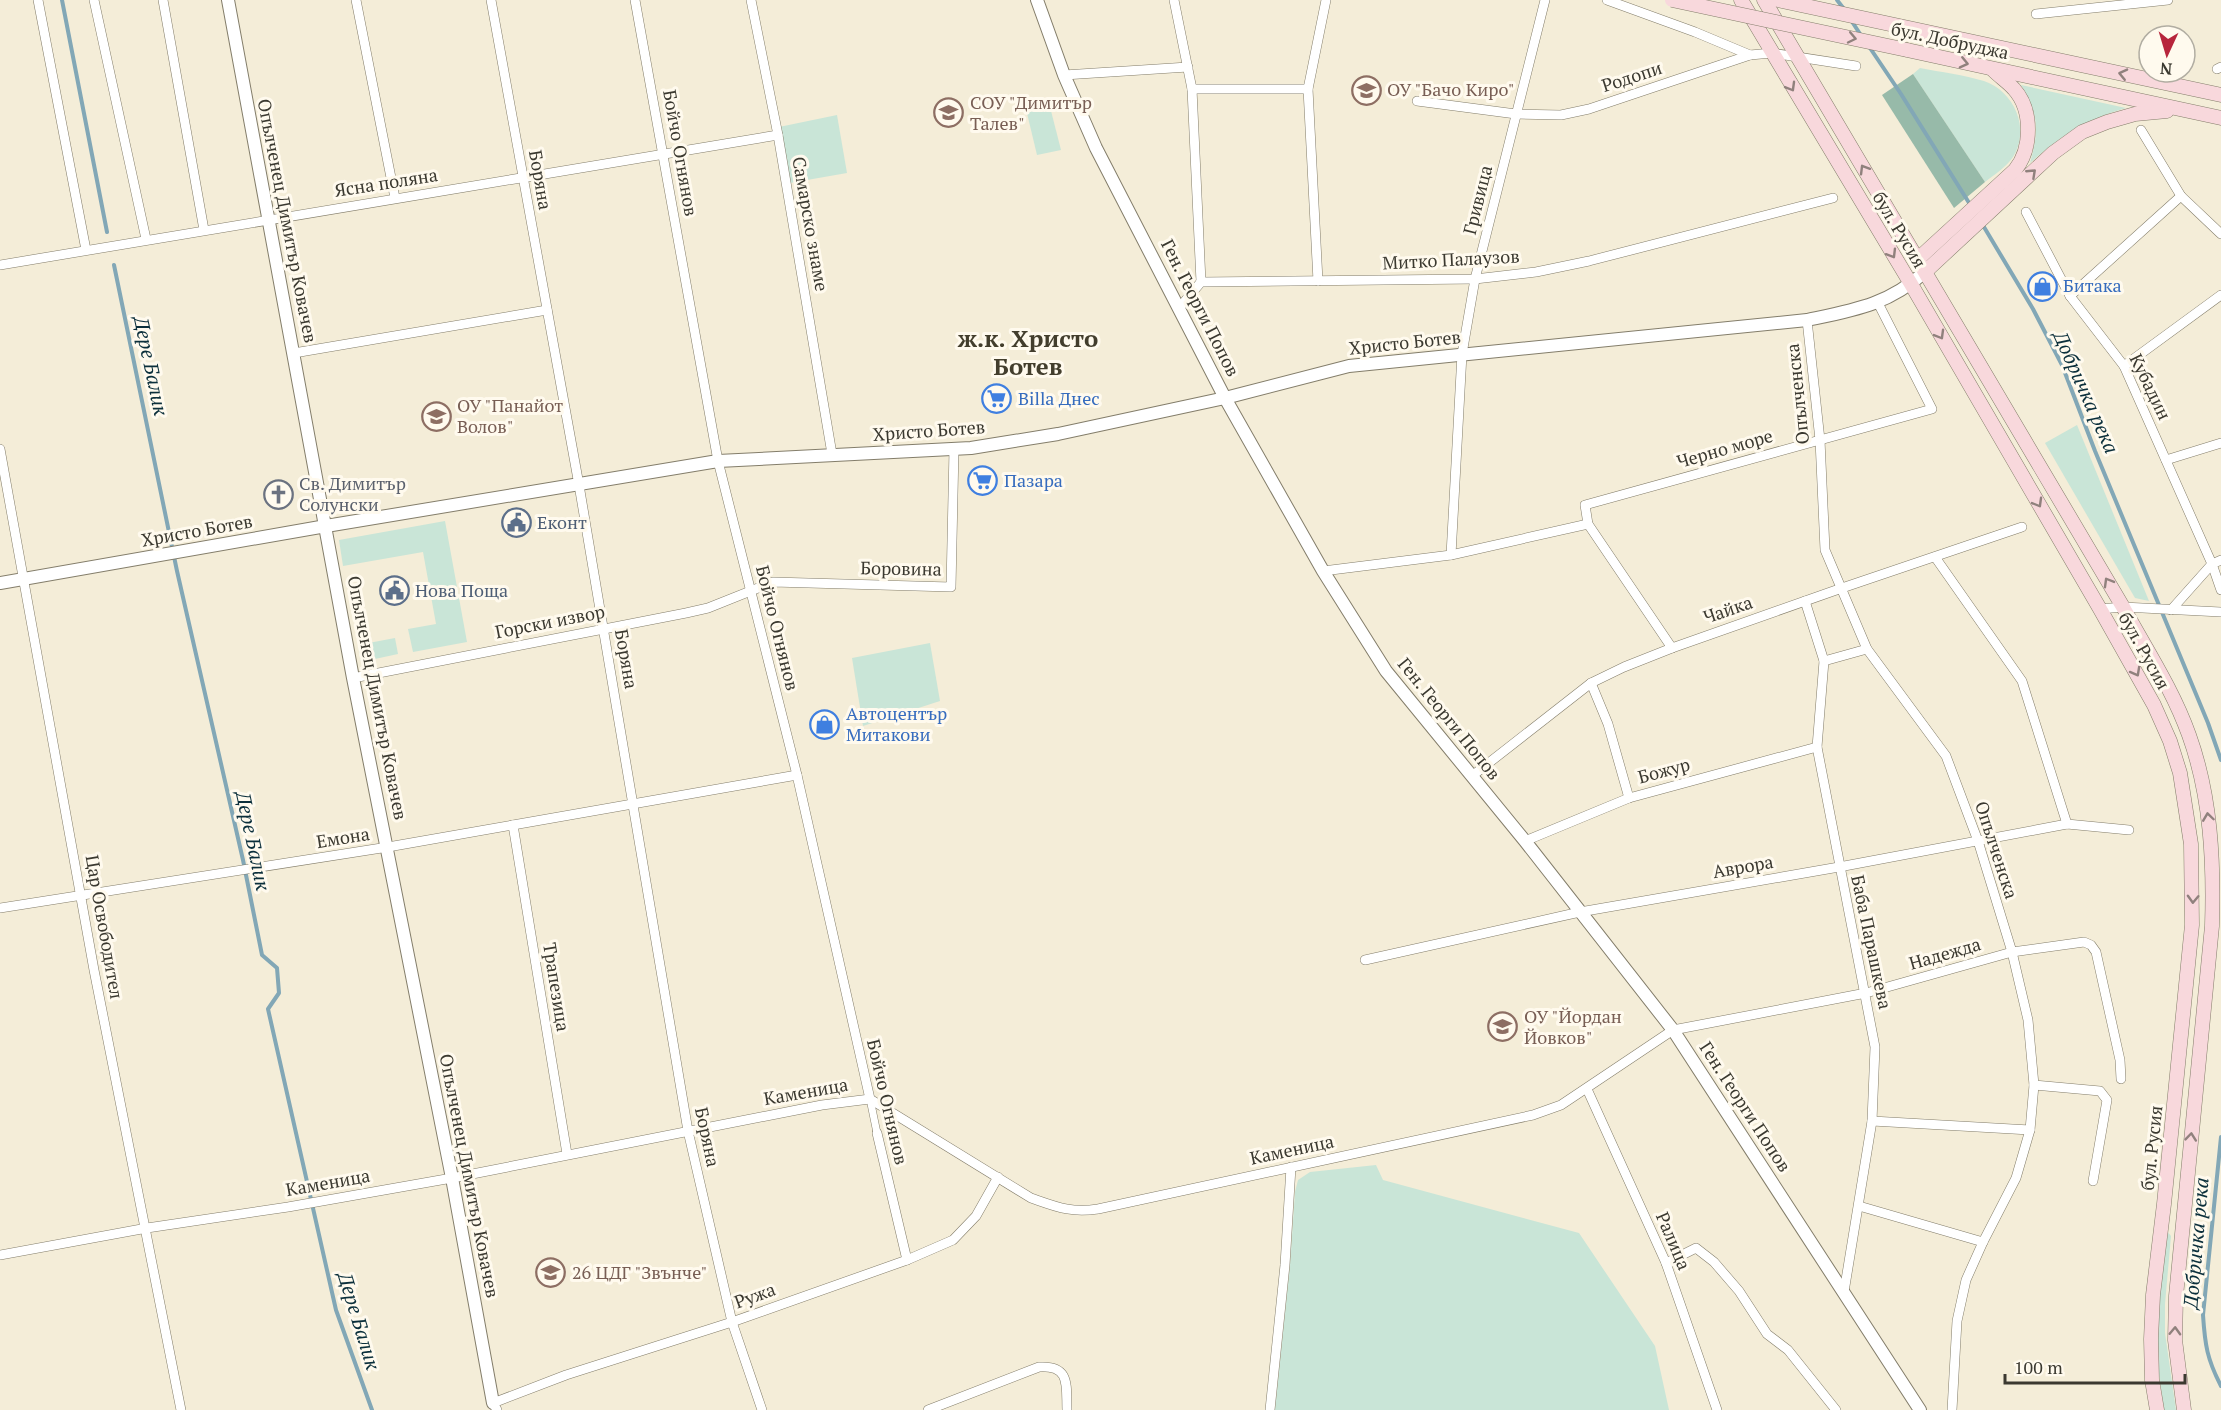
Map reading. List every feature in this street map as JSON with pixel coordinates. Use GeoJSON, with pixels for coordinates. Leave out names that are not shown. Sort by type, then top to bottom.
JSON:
{"type":"FeatureCollection","features":[{"type":"Feature","properties":{"kind":"main road","name":"бул. Добруджа"},"geometry":{"type":"LineString","coordinates":[[1672,0],[2221,118]]}},
{"type":"Feature","properties":{"kind":"main road","name":"бул. Русия"},"geometry":{"type":"LineString","coordinates":[[1741,0],[1907,278],[2100,609],[2154,705],[2170,741],[2180,773],[2192,844],[2192,925],[2153,1295],[2151,1340],[2155,1410]]}},
{"type":"Feature","properties":{"kind":"main road","name":"бул. Русия"},"geometry":{"type":"LineString","coordinates":[[1764,0],[2123,608],[2172,696],[2189,734],[2199,768],[2211,842],[2212,926],[2176,1296],[2175,1340],[2184,1410]]}},
{"type":"Feature","properties":{"kind":"main road","name":"бул. Добруджа"},"geometry":{"type":"LineString","coordinates":[[1778,0],[2221,95]]}},
{"type":"Feature","properties":{"kind":"main road"},"geometry":{"type":"LineString","coordinates":[[1985,208],[2020,164],[2028,141],[2026,115],[2016,90],[1991,69]]}},
{"type":"Feature","properties":{"kind":"main road"},"geometry":{"type":"LineString","coordinates":[[1926,271],[1968,223],[2082,132],[2135,114],[2184,110]]}},
{"type":"Feature","properties":{"kind":"main road"},"geometry":{"type":"LineString","coordinates":[[1905,237],[1913,242],[1923,243],[1968,223]]}},
{"type":"Feature","properties":{"kind":"main road"},"geometry":{"type":"LineString","coordinates":[[1918,258],[1947,233]]}},
{"type":"Feature","properties":{"kind":"street"},"geometry":{"type":"LineString","coordinates":[[38,0],[86,250]]}},
{"type":"Feature","properties":{"kind":"street"},"geometry":{"type":"LineString","coordinates":[[93,0],[146,239]]}},
{"type":"Feature","properties":{"kind":"street"},"geometry":{"type":"LineString","coordinates":[[163,0],[204,230]]}},
{"type":"Feature","properties":{"kind":"street","name":"Опълченец Димитър Ковачев"},"geometry":{"type":"LineString","coordinates":[[228,0],[353,678],[388,847],[495,1407]]}},
{"type":"Feature","properties":{"kind":"street"},"geometry":{"type":"LineString","coordinates":[[356,0],[395,198]]}},
{"type":"Feature","properties":{"kind":"street","name":"Боряна"},"geometry":{"type":"LineString","coordinates":[[491,0],[604,628],[688,1131],[732,1322],[762,1410]]}},
{"type":"Feature","properties":{"kind":"street","name":"Бойчо Огнянов"},"geometry":{"type":"LineString","coordinates":[[635,0],[718,461],[797,775],[907,1260]]}},
{"type":"Feature","properties":{"kind":"street","name":"Самарско знаме"},"geometry":{"type":"LineString","coordinates":[[751,0],[778,135],[832,454]]}},
{"type":"Feature","properties":{"kind":"street","name":"Ген. Георги Попов"},"geometry":{"type":"LineString","coordinates":[[1037,0],[1064,75],[1096,148],[1225,398],[1323,572],[1386,671],[1525,841],[1673,1030],[1920,1410]]}},
{"type":"Feature","properties":{"kind":"street"},"geometry":{"type":"LineString","coordinates":[[1174,0],[1192,89],[1201,282],[1180,307]]}},
{"type":"Feature","properties":{"kind":"street"},"geometry":{"type":"LineString","coordinates":[[1318,281],[1308,90],[1326,0]]}},
{"type":"Feature","properties":{"kind":"street","name":"Гривица"},"geometry":{"type":"LineString","coordinates":[[1451,555],[1462,354],[1475,279],[1545,0]]}},
{"type":"Feature","properties":{"kind":"street"},"geometry":{"type":"LineString","coordinates":[[1607,0],[1750,55]]}},
{"type":"Feature","properties":{"kind":"street"},"geometry":{"type":"LineString","coordinates":[[2036,14],[2111,3],[2168,0]]}},
{"type":"Feature","properties":{"kind":"street","name":"Родопи"},"geometry":{"type":"LineString","coordinates":[[1416,101],[1516,114],[1561,116],[1589,109],[1750,55],[1772,53],[1796,55],[1856,66]]}},
{"type":"Feature","properties":{"kind":"street"},"geometry":{"type":"LineString","coordinates":[[1064,75],[1188,67]]}},
{"type":"Feature","properties":{"kind":"street"},"geometry":{"type":"LineString","coordinates":[[1192,89],[1308,90]]}},
{"type":"Feature","properties":{"kind":"street"},"geometry":{"type":"LineString","coordinates":[[2141,130],[2181,196],[2221,234]]}},
{"type":"Feature","properties":{"kind":"street","name":"Ясна поляна"},"geometry":{"type":"LineString","coordinates":[[0,265],[778,135]]}},
{"type":"Feature","properties":{"kind":"street"},"geometry":{"type":"LineString","coordinates":[[2070,296],[2181,196]]}},
{"type":"Feature","properties":{"kind":"street","name":"Митко Палаузов"},"geometry":{"type":"LineString","coordinates":[[1201,282],[1475,279],[1536,272],[1590,261],[1833,198]]}},
{"type":"Feature","properties":{"kind":"street","name":"Кубадин"},"geometry":{"type":"LineString","coordinates":[[2026,212],[2070,296],[2124,366],[2166,460],[2216,562],[2221,590]]}},
{"type":"Feature","properties":{"kind":"street","name":"Христо Ботев"},"geometry":{"type":"LineString","coordinates":[[0,583],[718,461],[970,448],[1068,433],[1225,398],[1349,366],[1807,320],[1862,309],[1878,303],[1892,294],[1907,278],[1918,258]]}},
{"type":"Feature","properties":{"kind":"street","name":"Христо Ботев"},"geometry":{"type":"LineString","coordinates":[[1907,278],[1926,271]]}},
{"type":"Feature","properties":{"kind":"street"},"geometry":{"type":"LineString","coordinates":[[2124,366],[2221,295]]}},
{"type":"Feature","properties":{"kind":"street","name":"Черно море"},"geometry":{"type":"LineString","coordinates":[[1588,524],[1585,505],[1932,409],[1878,303]]}},
{"type":"Feature","properties":{"kind":"street"},"geometry":{"type":"LineString","coordinates":[[294,353],[547,310]]}},
{"type":"Feature","properties":{"kind":"street","name":"Опълченска"},"geometry":{"type":"LineString","coordinates":[[1807,320],[1820,440],[1825,550],[1867,649],[1946,756],[1978,841],[2012,952],[2028,1020],[2034,1085],[2030,1130],[2016,1178],[1966,1280],[1957,1320],[1952,1410]]}},
{"type":"Feature","properties":{"kind":"street"},"geometry":{"type":"LineString","coordinates":[[2166,460],[2221,443]]}},
{"type":"Feature","properties":{"kind":"street","name":"Цар Освободител"},"geometry":{"type":"LineString","coordinates":[[0,449],[124,1126],[147,1228],[181,1410]]}},
{"type":"Feature","properties":{"kind":"street","name":"Боровина"},"geometry":{"type":"LineString","coordinates":[[751,590],[773,582],[951,587],[954,449]]}},
{"type":"Feature","properties":{"kind":"street"},"geometry":{"type":"LineString","coordinates":[[1323,572],[1451,555],[1588,524],[1672,648]]}},
{"type":"Feature","properties":{"kind":"street","name":"Чайка"},"geometry":{"type":"LineString","coordinates":[[1472,776],[1591,683],[1624,667],[1805,601],[2022,527]]}},
{"type":"Feature","properties":{"kind":"street"},"geometry":{"type":"LineString","coordinates":[[1935,557],[2022,681],[2067,824]]}},
{"type":"Feature","properties":{"kind":"street"},"geometry":{"type":"LineString","coordinates":[[2169,610],[2216,562]]}},
{"type":"Feature","properties":{"kind":"street","name":"Горски извор"},"geometry":{"type":"LineString","coordinates":[[353,678],[708,608],[751,590]]}},
{"type":"Feature","properties":{"kind":"street","name":"Баба Парашкева"},"geometry":{"type":"LineString","coordinates":[[1805,601],[1824,661],[1817,747],[1875,1047],[1872,1121],[1844,1292]]}},
{"type":"Feature","properties":{"kind":"street"},"geometry":{"type":"LineString","coordinates":[[2100,609],[2221,612]]}},
{"type":"Feature","properties":{"kind":"street"},"geometry":{"type":"LineString","coordinates":[[1824,661],[1867,649]]}},
{"type":"Feature","properties":{"kind":"street"},"geometry":{"type":"LineString","coordinates":[[1591,683],[1608,724],[1629,798]]}},
{"type":"Feature","properties":{"kind":"street","name":"Божур"},"geometry":{"type":"LineString","coordinates":[[1525,841],[1629,798],[1817,747]]}},
{"type":"Feature","properties":{"kind":"street","name":"Емона"},"geometry":{"type":"LineString","coordinates":[[0,908],[388,847],[797,775]]}},
{"type":"Feature","properties":{"kind":"street","name":"Аврора"},"geometry":{"type":"LineString","coordinates":[[1365,960],[1580,912],[2067,824],[2129,830]]}},
{"type":"Feature","properties":{"kind":"street","name":"Трапезица"},"geometry":{"type":"LineString","coordinates":[[513,825],[567,1154]]}},
{"type":"Feature","properties":{"kind":"street","name":"Надежда"},"geometry":{"type":"LineString","coordinates":[[1673,1030],[1866,993],[2012,952],[2084,942],[2091,945],[2096,952],[2120,1060],[2121,1079]]}},
{"type":"Feature","properties":{"kind":"street","name":"Каменица"},"geometry":{"type":"LineString","coordinates":[[0,1255],[147,1228],[335,1199],[822,1105],[870,1099],[1031,1198],[1059,1208],[1079,1211],[1533,1115],[1561,1105],[1673,1030]]}},
{"type":"Feature","properties":{"kind":"street"},"geometry":{"type":"LineString","coordinates":[[2034,1085],[2100,1091],[2105,1095],[2107,1100],[2093,1181]]}},
{"type":"Feature","properties":{"kind":"street","name":"Ралица"},"geometry":{"type":"LineString","coordinates":[[1587,1089],[1666,1263],[1717,1410]]}},
{"type":"Feature","properties":{"kind":"street"},"geometry":{"type":"LineString","coordinates":[[1872,1121],[2030,1130]]}},
{"type":"Feature","properties":{"kind":"street"},"geometry":{"type":"LineString","coordinates":[[1270,1410],[1285,1265],[1291,1167]]}},
{"type":"Feature","properties":{"kind":"street","name":"Ружа"},"geometry":{"type":"LineString","coordinates":[[495,1407],[566,1375],[732,1322],[907,1260],[953,1240],[976,1216],[998,1177]]}},
{"type":"Feature","properties":{"kind":"street"},"geometry":{"type":"LineString","coordinates":[[1859,1206],[1983,1242]]}},
{"type":"Feature","properties":{"kind":"street"},"geometry":{"type":"LineString","coordinates":[[1666,1263],[1696,1248],[1714,1262],[1739,1291],[1767,1334],[1788,1350],[1836,1410]]}},
{"type":"Feature","properties":{"kind":"street"},"geometry":{"type":"LineString","coordinates":[[928,1410],[1040,1367],[1051,1366],[1061,1371],[1065,1379],[1067,1410]]}},
{"type":"Feature","properties":{"kind":"green space"},"geometry":{"type":"Polygon","coordinates":[[[1920,68],[1984,81],[2004,93],[2017,112],[2020,135],[2013,157],[1985,182],[1913,74],[1920,68]]]}},
{"type":"Feature","properties":{"kind":"green space"},"geometry":{"type":"Polygon","coordinates":[[[1913,74],[1985,182],[1954,208],[1882,95],[1913,74]]]}},
{"type":"Feature","properties":{"kind":"green space"},"geometry":{"type":"Polygon","coordinates":[[[2021,85],[2126,108],[2098,118],[2075,130],[2030,163],[2035,142],[2036,123],[2031,105],[2021,85]]]}},
{"type":"Feature","properties":{"kind":"green space"},"geometry":{"type":"Polygon","coordinates":[[[1048,99],[1061,150],[1037,155],[1025,105],[1048,99]]]}},
{"type":"Feature","properties":{"kind":"green space"},"geometry":{"type":"Polygon","coordinates":[[[837,115],[847,173],[790,183],[779,127],[837,115]]]}},
{"type":"Feature","properties":{"kind":"green space"},"geometry":{"type":"Polygon","coordinates":[[[2077,425],[2149,601],[2135,598],[2045,443],[2077,425]]]}},
{"type":"Feature","properties":{"kind":"green space"},"geometry":{"type":"Polygon","coordinates":[[[445,521],[467,642],[413,652],[408,629],[436,624],[423,552],[343,566],[339,540],[445,521]]]}},
{"type":"Feature","properties":{"kind":"green space"},"geometry":{"type":"Polygon","coordinates":[[[395,638],[398,654],[361,662],[358,645],[395,638]]]}},
{"type":"Feature","properties":{"kind":"green space"},"geometry":{"type":"Polygon","coordinates":[[[930,643],[940,701],[863,726],[852,658],[930,643]]]}},
{"type":"Feature","properties":{"kind":"green space"},"geometry":{"type":"Polygon","coordinates":[[[1376,1165],[1383,1180],[1579,1233],[1655,1346],[1669,1410],[1275,1410],[1298,1180],[1310,1172],[1376,1165]]]}},
{"type":"Feature","properties":{"kind":"green space"},"geometry":{"type":"Polygon","coordinates":[[[2166,1230],[2171,1236],[2165,1333],[2176,1410],[2164,1410],[2157,1359],[2157,1319],[2166,1230]]]}},
{"type":"Feature","properties":{"kind":"waterway","name":"Дере Балик"},"geometry":{"type":"LineString","coordinates":[[62,0],[107,232]]}},
{"type":"Feature","properties":{"kind":"waterway","name":"Добричка река"},"geometry":{"type":"LineString","coordinates":[[1837,0],[1844,9]]}},
{"type":"Feature","properties":{"kind":"waterway","name":"Добричка река"},"geometry":{"type":"LineString","coordinates":[[1851,20],[1862,37]]}},
{"type":"Feature","properties":{"kind":"waterway","name":"Добричка река"},"geometry":{"type":"LineString","coordinates":[[1868,45],[1971,206]]}},
{"type":"Feature","properties":{"kind":"waterway","name":"Добричка река"},"geometry":{"type":"LineString","coordinates":[[1981,222],[2033,309],[2062,365],[2221,760]]}},
{"type":"Feature","properties":{"kind":"waterway","name":"Дере Балик"},"geometry":{"type":"LineString","coordinates":[[114,265],[177,571],[243,860],[262,955],[277,968],[279,993],[268,1009],[336,1310],[372,1410]]}},
{"type":"Feature","properties":{"kind":"waterway","name":"Добричка река"},"geometry":{"type":"LineString","coordinates":[[2221,1137],[2203,1315],[2208,1352],[2221,1386]]}},
{"type":"Feature","properties":{"kind":"place","name":"ОУ \"Бачо Киро\""},"geometry":{"type":"Point","coordinates":[1366,90]}},
{"type":"Feature","properties":{"kind":"place","name":"СОУ \"Димитър Талев\""},"geometry":{"type":"Point","coordinates":[949,113]}},
{"type":"Feature","properties":{"kind":"place","name":"Битака"},"geometry":{"type":"Point","coordinates":[2042,286]}},
{"type":"Feature","properties":{"kind":"place","name":"Billa Днес"},"geometry":{"type":"Point","coordinates":[997,399]}},
{"type":"Feature","properties":{"kind":"place","name":"ОУ \"Панайот Волов\""},"geometry":{"type":"Point","coordinates":[436,416]}},
{"type":"Feature","properties":{"kind":"place","name":"Пазара"},"geometry":{"type":"Point","coordinates":[983,481]}},
{"type":"Feature","properties":{"kind":"place","name":"Св. Димитър Солунски"},"geometry":{"type":"Point","coordinates":[278,494]}},
{"type":"Feature","properties":{"kind":"place","name":"Еконт"},"geometry":{"type":"Point","coordinates":[516,523]}},
{"type":"Feature","properties":{"kind":"place","name":"Нова Поща"},"geometry":{"type":"Point","coordinates":[394,591]}},
{"type":"Feature","properties":{"kind":"place","name":"Автоцентър Митакови"},"geometry":{"type":"Point","coordinates":[825,724]}},
{"type":"Feature","properties":{"kind":"place","name":"ОУ \"Йордан Йовков\""},"geometry":{"type":"Point","coordinates":[1503,1027]}},
{"type":"Feature","properties":{"kind":"place","name":"26 ЦДГ \"Звънче\""},"geometry":{"type":"Point","coordinates":[551,1273]}},
{"type":"Feature","properties":{"kind":"district","name":"ж.к. Христо Ботев"},"geometry":{"type":"Point","coordinates":[1028,353]}}]}
